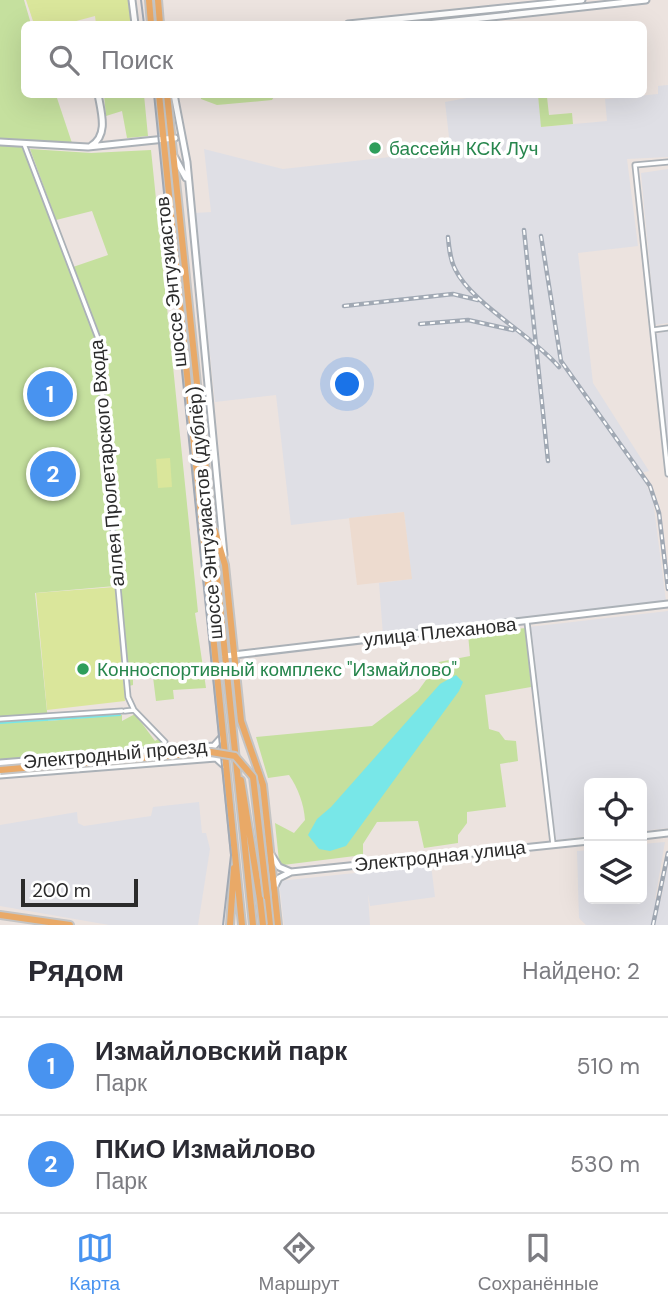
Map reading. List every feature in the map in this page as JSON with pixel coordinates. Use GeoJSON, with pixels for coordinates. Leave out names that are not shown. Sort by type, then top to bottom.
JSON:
{"type":"FeatureCollection","features":[{"type":"Feature","properties":{"kind":"main road"},"geometry":{"type":"LineString","coordinates":[[132,0],[135,21]]}},
{"type":"Feature","properties":{"kind":"main road"},"geometry":{"type":"LineString","coordinates":[[149,0],[151,21]]}},
{"type":"Feature","properties":{"kind":"main road"},"geometry":{"type":"LineString","coordinates":[[158,0],[160,21]]}},
{"type":"Feature","properties":{"kind":"main road"},"geometry":{"type":"LineString","coordinates":[[375,21],[582,0]]}},
{"type":"Feature","properties":{"kind":"main road"},"geometry":{"type":"LineString","coordinates":[[457,21],[646,0]]}},
{"type":"Feature","properties":{"kind":"main road"},"geometry":{"type":"LineString","coordinates":[[558,1],[558,11]]}},
{"type":"Feature","properties":{"kind":"main road"},"geometry":{"type":"LineString","coordinates":[[99,98],[106,137],[119,144]]}},
{"type":"Feature","properties":{"kind":"main road","name":"шоссе Энтузиастов"},"geometry":{"type":"LineString","coordinates":[[159,98],[242,925]]}},
{"type":"Feature","properties":{"kind":"main road","name":"шоссе Энтузиастов"},"geometry":{"type":"LineString","coordinates":[[167,98],[211,519],[229,656],[236,760],[253,925]]}},
{"type":"Feature","properties":{"kind":"main road","name":"шоссе Энтузиастов (дублёр)"},"geometry":{"type":"LineString","coordinates":[[175,98],[189,187],[232,644],[229,656],[235,670],[241,722],[263,785],[278,925]]}},
{"type":"Feature","properties":{"kind":"main road"},"geometry":{"type":"LineString","coordinates":[[88,147],[100,139],[102,119]]}},
{"type":"Feature","properties":{"kind":"main road"},"geometry":{"type":"LineString","coordinates":[[0,142],[88,147],[172,139],[180,135]]}},
{"type":"Feature","properties":{"kind":"main road"},"geometry":{"type":"LineString","coordinates":[[174,154],[189,187]]}},
{"type":"Feature","properties":{"kind":"main road"},"geometry":{"type":"LineString","coordinates":[[211,519],[225,565]]}},
{"type":"Feature","properties":{"kind":"main road","name":"улица Плеханова"},"geometry":{"type":"LineString","coordinates":[[229,656],[668,604]]}},
{"type":"Feature","properties":{"kind":"main road"},"geometry":{"type":"LineString","coordinates":[[232,644],[242,654],[235,670]]}},
{"type":"Feature","properties":{"kind":"main road"},"geometry":{"type":"LineString","coordinates":[[217,667],[229,656]]}},
{"type":"Feature","properties":{"kind":"main road","name":"Электродный проезд"},"geometry":{"type":"LineString","coordinates":[[0,763],[214,746],[223,734]]}},
{"type":"Feature","properties":{"kind":"main road"},"geometry":{"type":"LineString","coordinates":[[0,772],[211,752],[235,756],[253,777],[264,898],[263,925]]}},
{"type":"Feature","properties":{"kind":"main road"},"geometry":{"type":"LineString","coordinates":[[96,756],[91,762],[96,768]]}},
{"type":"Feature","properties":{"kind":"main road","name":"Электродный проезд"},"geometry":{"type":"LineString","coordinates":[[0,772],[96,768],[216,758],[226,767]]}},
{"type":"Feature","properties":{"kind":"main road"},"geometry":{"type":"LineString","coordinates":[[236,760],[270,925]]}},
{"type":"Feature","properties":{"kind":"main road"},"geometry":{"type":"LineString","coordinates":[[25,761],[31,764],[27,772]]}},
{"type":"Feature","properties":{"kind":"main road"},"geometry":{"type":"LineString","coordinates":[[647,835],[668,833]]}},
{"type":"Feature","properties":{"kind":"main road","name":"Электродная улица"},"geometry":{"type":"LineString","coordinates":[[291,872],[584,841]]}},
{"type":"Feature","properties":{"kind":"main road"},"geometry":{"type":"LineString","coordinates":[[230,925],[235,852]]}},
{"type":"Feature","properties":{"kind":"main road"},"geometry":{"type":"LineString","coordinates":[[271,854],[279,867],[291,872]]}},
{"type":"Feature","properties":{"kind":"main road"},"geometry":{"type":"LineString","coordinates":[[275,888],[279,878],[291,872]]}},
{"type":"Feature","properties":{"kind":"main road"},"geometry":{"type":"LineString","coordinates":[[0,915],[70,925]]}},
{"type":"Feature","properties":{"kind":"street","name":"аллея Пролетарского Входа"},"geometry":{"type":"LineString","coordinates":[[24,144],[99,341],[109,499],[128,697],[134,710]]}},
{"type":"Feature","properties":{"kind":"street"},"geometry":{"type":"LineString","coordinates":[[668,162],[635,165],[668,474]]}},
{"type":"Feature","properties":{"kind":"street"},"geometry":{"type":"LineString","coordinates":[[653,330],[668,328]]}},
{"type":"Feature","properties":{"kind":"street"},"geometry":{"type":"LineString","coordinates":[[527,622],[553,844]]}},
{"type":"Feature","properties":{"kind":"street"},"geometry":{"type":"LineString","coordinates":[[0,719],[134,710],[165,742],[159,751]]}},
{"type":"Feature","properties":{"kind":"shaded area"},"geometry":{"type":"Polygon","coordinates":[[[668,85],[668,157],[627,159],[638,246],[578,253],[593,383],[649,471],[641,473],[653,500],[666,601],[383,635],[379,583],[411,579],[404,512],[291,525],[276,395],[215,402],[195,213],[211,212],[204,149],[283,169],[435,152],[438,148],[450,146],[445,102],[467,98],[538,98],[542,127],[607,121],[605,99],[647,98],[647,95],[658,94],[658,86],[668,85]]]}},
{"type":"Feature","properties":{"kind":"shaded area"},"geometry":{"type":"Polygon","coordinates":[[[668,169],[668,323],[655,325],[641,173],[668,169]]]}},
{"type":"Feature","properties":{"kind":"shaded area"},"geometry":{"type":"Polygon","coordinates":[[[668,331],[668,446],[656,334],[668,331]]]}},
{"type":"Feature","properties":{"kind":"shaded area"},"geometry":{"type":"Polygon","coordinates":[[[404,512],[412,579],[357,585],[349,518],[404,512]]]}},
{"type":"Feature","properties":{"kind":"shaded area"},"geometry":{"type":"Polygon","coordinates":[[[668,611],[668,828],[647,830],[647,778],[584,778],[584,837],[556,840],[529,627],[668,611]]]}},
{"type":"Feature","properties":{"kind":"shaded area"},"geometry":{"type":"Polygon","coordinates":[[[199,802],[202,833],[206,833],[210,849],[198,925],[109,925],[0,906],[0,825],[77,812],[78,823],[84,826],[151,816],[153,807],[199,802]]]}},
{"type":"Feature","properties":{"kind":"shaded area"},"geometry":{"type":"Polygon","coordinates":[[[665,842],[655,899],[661,900],[668,864],[668,925],[586,925],[579,918],[577,851],[584,850],[584,904],[647,904],[647,844],[665,842]]]}},
{"type":"Feature","properties":{"kind":"shaded area"},"geometry":{"type":"Polygon","coordinates":[[[431,865],[435,897],[370,906],[368,894],[370,925],[284,925],[279,881],[431,865]]]}},
{"type":"Feature","properties":{"kind":"green space"},"geometry":{"type":"Polygon","coordinates":[[[0,0],[24,0],[30,21],[21,21],[21,98],[57,98],[72,143],[20,140],[98,341],[115,586],[35,593],[48,721],[122,715],[122,721],[135,714],[155,741],[158,739],[162,743],[160,748],[116,753],[120,745],[115,752],[0,762],[0,0]]]}},
{"type":"Feature","properties":{"kind":"green space"},"geometry":{"type":"Polygon","coordinates":[[[26,0],[128,0],[131,21],[96,21],[95,16],[76,21],[33,21],[26,0]]]}},
{"type":"Feature","properties":{"kind":"green space"},"geometry":{"type":"Polygon","coordinates":[[[104,98],[144,98],[148,136],[127,138],[122,111],[106,116],[104,98]]]}},
{"type":"Feature","properties":{"kind":"green space"},"geometry":{"type":"Polygon","coordinates":[[[201,98],[273,98],[217,105],[201,98]]]}},
{"type":"Feature","properties":{"kind":"green space"},"geometry":{"type":"Polygon","coordinates":[[[538,98],[547,98],[549,115],[572,113],[573,124],[541,127],[538,98]]]}},
{"type":"Feature","properties":{"kind":"green space"},"geometry":{"type":"Polygon","coordinates":[[[30,149],[91,153],[151,150],[198,612],[195,613],[206,688],[173,690],[174,699],[156,701],[153,677],[133,679],[133,685],[129,686],[111,494],[102,341],[73,267],[108,255],[92,211],[56,220],[30,149]]]}},
{"type":"Feature","properties":{"kind":"green space"},"geometry":{"type":"Polygon","coordinates":[[[170,458],[172,487],[158,488],[156,459],[170,458]]]}},
{"type":"Feature","properties":{"kind":"green space","name":"Конноспортивный комплекс \"Измайлово\""},"geometry":{"type":"Polygon","coordinates":[[[115,587],[125,701],[47,710],[36,593],[115,587]]]}},
{"type":"Feature","properties":{"kind":"green space"},"geometry":{"type":"Polygon","coordinates":[[[526,628],[531,687],[485,695],[489,729],[499,732],[505,740],[516,741],[518,761],[500,764],[506,807],[467,812],[467,823],[458,835],[458,843],[424,848],[418,821],[377,822],[363,844],[363,855],[283,865],[279,861],[275,823],[294,833],[305,820],[303,808],[289,775],[268,778],[256,737],[372,726],[418,691],[439,662],[470,656],[468,634],[526,628]]]}},
{"type":"Feature","properties":{"kind":"water"},"geometry":{"type":"Polygon","coordinates":[[[456,675],[463,682],[459,691],[346,846],[330,851],[319,849],[308,835],[317,819],[331,807],[440,684],[456,675]]]}},
{"type":"Feature","properties":{"kind":"waterway"},"geometry":{"type":"LineString","coordinates":[[0,723],[120,715]]}},
{"type":"Feature","properties":{"kind":"tram line"},"geometry":{"type":"LineString","coordinates":[[141,0],[144,21]]}},
{"type":"Feature","properties":{"kind":"tram line"},"geometry":{"type":"LineString","coordinates":[[154,98],[231,855],[223,925]]}},
{"type":"Feature","properties":{"kind":"railway"},"geometry":{"type":"LineString","coordinates":[[524,230],[548,461]]}},
{"type":"Feature","properties":{"kind":"railway"},"geometry":{"type":"LineString","coordinates":[[541,236],[561,361],[650,486],[659,513],[668,589]]}},
{"type":"Feature","properties":{"kind":"railway"},"geometry":{"type":"LineString","coordinates":[[448,237],[452,261],[463,282],[488,307],[534,343],[559,367]]}},
{"type":"Feature","properties":{"kind":"railway"},"geometry":{"type":"LineString","coordinates":[[344,306],[453,294],[478,300]]}},
{"type":"Feature","properties":{"kind":"railway"},"geometry":{"type":"LineString","coordinates":[[420,324],[468,320],[513,330]]}},
{"type":"Feature","properties":{"kind":"railway"},"geometry":{"type":"LineString","coordinates":[[653,925],[668,853]]}},
{"type":"Feature","properties":{"kind":"place","name":"бассейн КСК Луч"},"geometry":{"type":"Point","coordinates":[375,148]}},
{"type":"Feature","properties":{"kind":"place","name":"Измайловский парк"},"geometry":{"type":"Point","coordinates":[50,394]}},
{"type":"Feature","properties":{"kind":"place","name":"ПКиО Измайлово"},"geometry":{"type":"Point","coordinates":[53,474]}},
{"type":"Feature","properties":{"kind":"place","name":"Конноспортивный комплекс \"Измайлово\""},"geometry":{"type":"Point","coordinates":[83,669]}}]}
